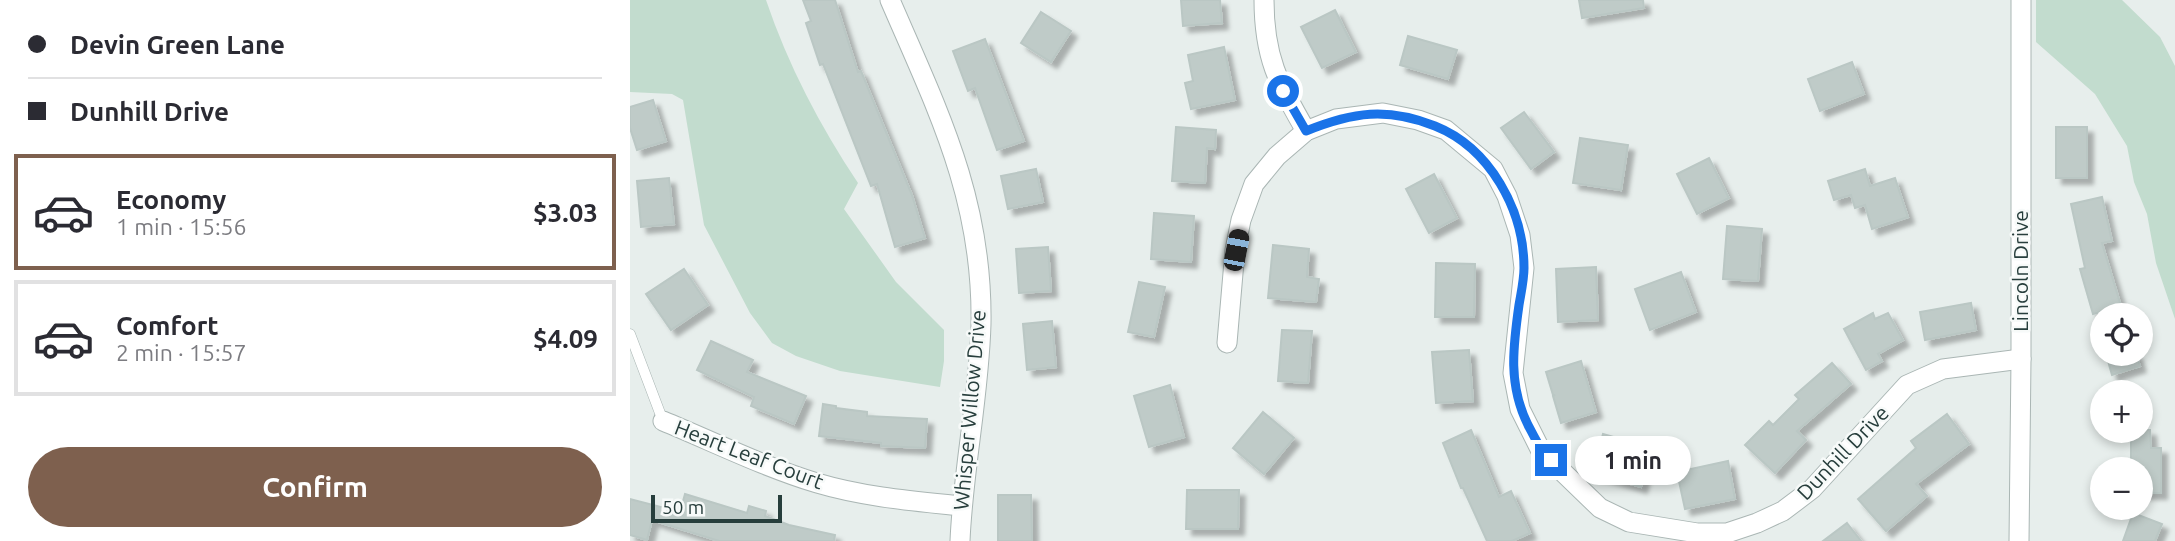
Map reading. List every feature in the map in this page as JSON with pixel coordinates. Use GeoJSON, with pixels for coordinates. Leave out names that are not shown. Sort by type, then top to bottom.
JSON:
{"type":"FeatureCollection","features":[{"type":"Feature","properties":{"kind":"street","name":"Whisper Willow Drive"},"geometry":{"type":"LineString","coordinates":[[890,0],[949,136],[972,219],[980,275],[981,326],[961,506],[960,541]]}},
{"type":"Feature","properties":{"kind":"street"},"geometry":{"type":"LineString","coordinates":[[1264,0],[1269,58],[1283,91],[1306,131]]}},
{"type":"Feature","properties":{"kind":"street","name":"Lincoln Drive"},"geometry":{"type":"LineString","coordinates":[[2019,541],[2021,0]]}},
{"type":"Feature","properties":{"kind":"street","name":"Dunhill Drive"},"geometry":{"type":"LineString","coordinates":[[1227,343],[1241,220],[1254,184],[1276,156],[1306,131],[1336,119],[1383,113],[1418,120],[1446,130],[1493,169],[1507,196],[1520,235],[1523,257],[1513,373],[1520,409],[1541,451],[1600,508],[1629,522],[1697,534],[1727,533],[1757,523],[1783,511],[1812,489],[1907,385],[1943,369],[2021,359]]}},
{"type":"Feature","properties":{"kind":"street","name":"Heart Leaf Court"},"geometry":{"type":"LineString","coordinates":[[663,421],[771,468],[820,484],[877,496],[961,506]]}},
{"type":"Feature","properties":{"kind":"lane"},"geometry":{"type":"LineString","coordinates":[[630,334],[663,421]]}},
{"type":"Feature","properties":{"kind":"green space"},"geometry":{"type":"Polygon","coordinates":[[[630,0],[766,0],[784,48],[806,94],[858,183],[844,209],[896,282],[944,330],[944,361],[940,387],[840,371],[796,356],[772,343],[750,313],[704,225],[683,100],[672,94],[630,92],[630,0]]]}},
{"type":"Feature","properties":{"kind":"green space"},"geometry":{"type":"Polygon","coordinates":[[[2036,0],[2122,0],[2160,37],[2175,66],[2175,319],[2156,263],[2147,214],[2134,182],[2127,146],[2095,94],[2036,42],[2036,0]]]}},
{"type":"Feature","properties":{"kind":"building"},"geometry":{"type":"Polygon","coordinates":[[[803,0],[835,0],[858,72],[861,71],[912,195],[925,238],[895,247],[877,184],[871,186],[823,64],[820,65],[806,23],[811,21],[803,0]]]}},
{"type":"Feature","properties":{"kind":"building"},"geometry":{"type":"Polygon","coordinates":[[[1181,0],[1220,0],[1222,23],[1183,26],[1181,0]]]}},
{"type":"Feature","properties":{"kind":"building"},"geometry":{"type":"Polygon","coordinates":[[[1579,0],[1643,0],[1644,8],[1582,18],[1579,0]]]}},
{"type":"Feature","properties":{"kind":"building"},"geometry":{"type":"Polygon","coordinates":[[[1335,10],[1356,52],[1322,68],[1301,27],[1335,10]]]}},
{"type":"Feature","properties":{"kind":"building"},"geometry":{"type":"Polygon","coordinates":[[[1041,12],[1071,31],[1051,62],[1021,43],[1041,12]]]}},
{"type":"Feature","properties":{"kind":"building"},"geometry":{"type":"Polygon","coordinates":[[[1408,36],[1457,50],[1448,79],[1400,65],[1408,36]]]}},
{"type":"Feature","properties":{"kind":"building"},"geometry":{"type":"Polygon","coordinates":[[[985,39],[1024,141],[997,150],[975,88],[968,91],[953,51],[985,39]]]}},
{"type":"Feature","properties":{"kind":"building"},"geometry":{"type":"Polygon","coordinates":[[[1224,47],[1235,100],[1191,109],[1185,83],[1193,81],[1188,55],[1224,47]]]}},
{"type":"Feature","properties":{"kind":"building"},"geometry":{"type":"Polygon","coordinates":[[[1852,62],[1864,94],[1820,111],[1808,79],[1852,62]]]}},
{"type":"Feature","properties":{"kind":"building"},"geometry":{"type":"Polygon","coordinates":[[[653,100],[666,141],[637,150],[630,128],[630,107],[653,100]]]}},
{"type":"Feature","properties":{"kind":"building"},"geometry":{"type":"Polygon","coordinates":[[[1524,112],[1554,152],[1531,169],[1501,128],[1524,112]]]}},
{"type":"Feature","properties":{"kind":"building"},"geometry":{"type":"Polygon","coordinates":[[[1176,127],[1216,130],[1215,149],[1207,148],[1205,183],[1172,181],[1176,127]]]}},
{"type":"Feature","properties":{"kind":"building"},"geometry":{"type":"Polygon","coordinates":[[[2056,127],[2087,127],[2087,178],[2056,178],[2056,127]]]}},
{"type":"Feature","properties":{"kind":"building"},"geometry":{"type":"Polygon","coordinates":[[[1580,138],[1628,145],[1621,190],[1573,183],[1580,138]]]}},
{"type":"Feature","properties":{"kind":"building"},"geometry":{"type":"Polygon","coordinates":[[[1709,158],[1729,198],[1697,214],[1677,174],[1709,158]]]}},
{"type":"Feature","properties":{"kind":"building"},"geometry":{"type":"Polygon","coordinates":[[[1036,169],[1043,202],[1008,209],[1001,176],[1036,169]]]}},
{"type":"Feature","properties":{"kind":"building"},"geometry":{"type":"Polygon","coordinates":[[[1865,169],[1870,186],[1895,178],[1908,217],[1872,229],[1865,205],[1855,208],[1851,195],[1834,200],[1828,181],[1865,169]]]}},
{"type":"Feature","properties":{"kind":"building"},"geometry":{"type":"Polygon","coordinates":[[[1434,174],[1457,218],[1429,233],[1406,189],[1434,174]]]}},
{"type":"Feature","properties":{"kind":"building"},"geometry":{"type":"Polygon","coordinates":[[[669,178],[674,224],[641,227],[637,181],[669,178]]]}},
{"type":"Feature","properties":{"kind":"building"},"geometry":{"type":"Polygon","coordinates":[[[2102,197],[2112,241],[2102,243],[2120,303],[2090,304],[2080,269],[2085,268],[2071,204],[2102,197]]]}},
{"type":"Feature","properties":{"kind":"building"},"geometry":{"type":"Polygon","coordinates":[[[1154,213],[1194,216],[1191,262],[1151,259],[1154,213]]]}},
{"type":"Feature","properties":{"kind":"building"},"geometry":{"type":"Polygon","coordinates":[[[1727,226],[1762,229],[1758,281],[1723,279],[1727,226]]]}},
{"type":"Feature","properties":{"kind":"building"},"geometry":{"type":"Polygon","coordinates":[[[1273,245],[1309,249],[1307,277],[1319,279],[1316,302],[1268,298],[1273,245]]]}},
{"type":"Feature","properties":{"kind":"building"},"geometry":{"type":"Polygon","coordinates":[[[1048,247],[1051,291],[1019,293],[1016,249],[1048,247]]]}},
{"type":"Feature","properties":{"kind":"building"},"geometry":{"type":"Polygon","coordinates":[[[1436,263],[1475,264],[1474,317],[1435,317],[1436,263]]]}},
{"type":"Feature","properties":{"kind":"building"},"geometry":{"type":"Polygon","coordinates":[[[1596,267],[1598,320],[1558,322],[1556,269],[1596,267]]]}},
{"type":"Feature","properties":{"kind":"building"},"geometry":{"type":"Polygon","coordinates":[[[684,269],[708,305],[671,330],[646,294],[684,269]]]}},
{"type":"Feature","properties":{"kind":"building"},"geometry":{"type":"Polygon","coordinates":[[[1681,272],[1696,312],[1650,330],[1635,289],[1681,272]]]}},
{"type":"Feature","properties":{"kind":"building"},"geometry":{"type":"Polygon","coordinates":[[[1139,282],[1165,287],[1154,337],[1128,332],[1139,282]]]}},
{"type":"Feature","properties":{"kind":"building"},"geometry":{"type":"Polygon","coordinates":[[[1971,303],[1976,330],[1925,340],[1920,312],[1971,303]]]}},
{"type":"Feature","properties":{"kind":"building"},"geometry":{"type":"Polygon","coordinates":[[[1873,313],[1875,319],[1888,313],[1903,340],[1878,354],[1882,361],[1866,370],[1844,329],[1873,313]]]}},
{"type":"Feature","properties":{"kind":"building"},"geometry":{"type":"Polygon","coordinates":[[[1052,321],[1056,367],[1027,370],[1023,324],[1052,321]]]}},
{"type":"Feature","properties":{"kind":"building"},"geometry":{"type":"Polygon","coordinates":[[[1282,330],[1312,331],[1308,383],[1278,381],[1282,330]]]}},
{"type":"Feature","properties":{"kind":"building"},"geometry":{"type":"Polygon","coordinates":[[[711,341],[753,360],[747,372],[806,396],[794,424],[751,406],[754,397],[697,370],[711,341]]]}},
{"type":"Feature","properties":{"kind":"building"},"geometry":{"type":"Polygon","coordinates":[[[1469,350],[1473,401],[1436,403],[1432,352],[1469,350]]]}},
{"type":"Feature","properties":{"kind":"building"},"geometry":{"type":"Polygon","coordinates":[[[1581,361],[1596,412],[1561,423],[1553,396],[1555,395],[1546,372],[1581,361]]]}},
{"type":"Feature","properties":{"kind":"building"},"geometry":{"type":"Polygon","coordinates":[[[1832,363],[1851,384],[1797,431],[1806,440],[1775,473],[1745,445],[1769,421],[1773,425],[1799,399],[1795,395],[1832,363]]]}},
{"type":"Feature","properties":{"kind":"building"},"geometry":{"type":"Polygon","coordinates":[[[2109,366],[2140,366],[2112,375],[2109,366]]]}},
{"type":"Feature","properties":{"kind":"building"},"geometry":{"type":"Polygon","coordinates":[[[1170,385],[1184,437],[1149,447],[1134,396],[1170,385]]]}},
{"type":"Feature","properties":{"kind":"building"},"geometry":{"type":"Polygon","coordinates":[[[823,404],[867,412],[867,416],[927,419],[925,448],[881,446],[881,443],[819,436],[823,404]]]}},
{"type":"Feature","properties":{"kind":"building"},"geometry":{"type":"Polygon","coordinates":[[[1263,412],[1294,438],[1264,474],[1233,448],[1263,412]]]}},
{"type":"Feature","properties":{"kind":"building"},"geometry":{"type":"Polygon","coordinates":[[[1947,414],[1969,444],[1916,484],[1927,496],[1886,531],[1858,499],[1916,448],[1911,441],[1947,414]]]}},
{"type":"Feature","properties":{"kind":"building"},"geometry":{"type":"Polygon","coordinates":[[[1471,430],[1499,497],[1511,491],[1530,533],[1512,541],[1487,541],[1443,443],[1471,430]]]}},
{"type":"Feature","properties":{"kind":"building"},"geometry":{"type":"Polygon","coordinates":[[[1603,434],[1652,448],[1641,487],[1592,473],[1603,434]]]}},
{"type":"Feature","properties":{"kind":"building"},"geometry":{"type":"Polygon","coordinates":[[[2131,443],[2151,443],[2151,448],[2161,448],[2161,493],[2153,493],[2153,457],[2131,457],[2131,443]]]}},
{"type":"Feature","properties":{"kind":"building"},"geometry":{"type":"Polygon","coordinates":[[[1728,461],[1735,499],[1685,509],[1677,472],[1728,461]]]}},
{"type":"Feature","properties":{"kind":"building"},"geometry":{"type":"Polygon","coordinates":[[[1187,490],[1239,490],[1238,529],[1186,529],[1187,490]]]}},
{"type":"Feature","properties":{"kind":"building"},"geometry":{"type":"Polygon","coordinates":[[[685,494],[747,513],[749,506],[766,511],[765,516],[789,525],[835,535],[834,541],[719,541],[652,520],[647,540],[630,535],[630,499],[680,512],[685,494]]]}},
{"type":"Feature","properties":{"kind":"building"},"geometry":{"type":"Polygon","coordinates":[[[998,495],[1031,495],[1032,541],[998,541],[998,495]]]}},
{"type":"Feature","properties":{"kind":"building"},"geometry":{"type":"Polygon","coordinates":[[[2130,520],[2151,520],[2162,524],[2155,541],[2123,541],[2130,520]]]}},
{"type":"Feature","properties":{"kind":"building"},"geometry":{"type":"Polygon","coordinates":[[[1847,523],[1861,541],[1823,541],[1847,523]]]}},
{"type":"Feature","properties":{"kind":"route"},"geometry":{"type":"LineString","coordinates":[[1283,91],[1306,131],[1336,119],[1383,113],[1418,120],[1446,130],[1493,169],[1507,196],[1520,235],[1524,268],[1513,373],[1520,409],[1541,451],[1551,460]]}}]}
